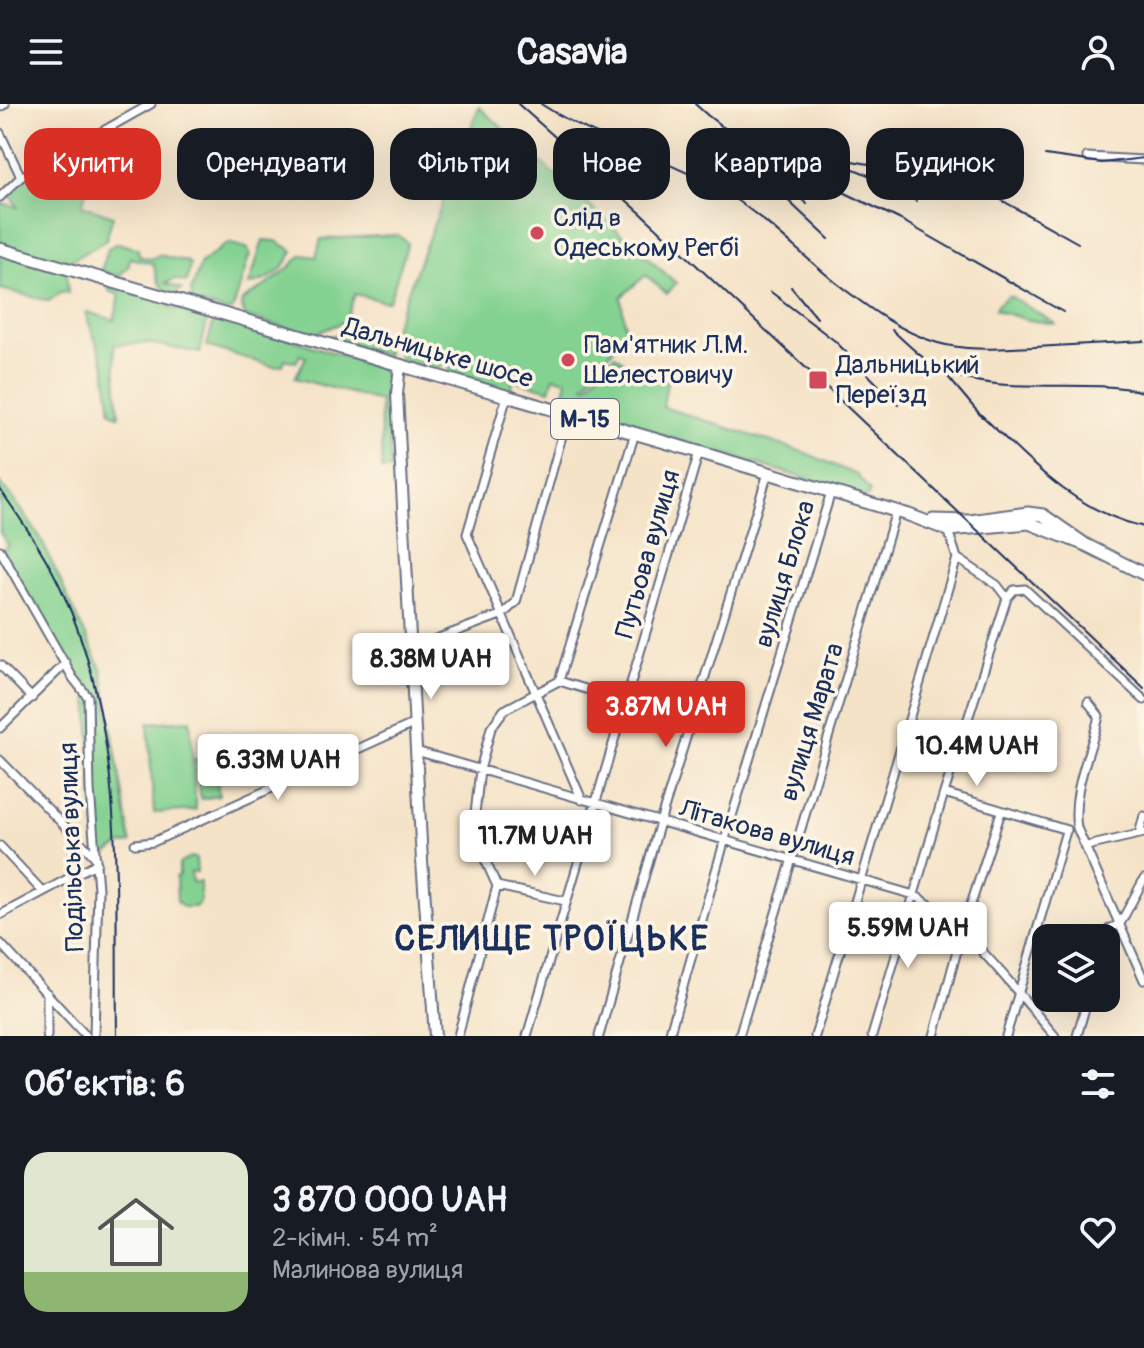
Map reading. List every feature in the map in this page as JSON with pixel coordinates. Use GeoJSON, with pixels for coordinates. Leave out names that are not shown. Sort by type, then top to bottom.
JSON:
{"type":"FeatureCollection","features":[{"type":"Feature","properties":{"kind":"main road","name":"Дальницьке шосе"},"geometry":{"type":"LineString","coordinates":[[0,249],[909,515]]}},
{"type":"Feature","properties":{"kind":"main road","name":"М-15"},"geometry":{"type":"LineString","coordinates":[[909,515],[953,521],[1028,513],[1043,515],[1086,545]]}},
{"type":"Feature","properties":{"kind":"main road","name":"М-15"},"geometry":{"type":"LineString","coordinates":[[909,515],[948,530],[1037,524],[1144,574]]}},
{"type":"Feature","properties":{"kind":"street"},"geometry":{"type":"LineString","coordinates":[[0,197],[21,177],[151,104]]}},
{"type":"Feature","properties":{"kind":"street"},"geometry":{"type":"LineString","coordinates":[[0,133],[21,177]]}},
{"type":"Feature","properties":{"kind":"street"},"geometry":{"type":"LineString","coordinates":[[1087,157],[1144,160]]}},
{"type":"Feature","properties":{"kind":"street"},"geometry":{"type":"LineString","coordinates":[[400,365],[397,394],[435,1036]]}},
{"type":"Feature","properties":{"kind":"street"},"geometry":{"type":"LineString","coordinates":[[507,396],[467,534],[582,800]]}},
{"type":"Feature","properties":{"kind":"street"},"geometry":{"type":"LineString","coordinates":[[412,648],[503,614],[516,602],[568,414]]}},
{"type":"Feature","properties":{"kind":"street"},"geometry":{"type":"LineString","coordinates":[[559,681],[635,433]]}},
{"type":"Feature","properties":{"kind":"street","name":"Путьова вулиця"},"geometry":{"type":"LineString","coordinates":[[527,1036],[699,452]]}},
{"type":"Feature","properties":{"kind":"street"},"geometry":{"type":"LineString","coordinates":[[599,1036],[660,822],[768,473]]}},
{"type":"Feature","properties":{"kind":"street","name":"вулиця Блока"},"geometry":{"type":"LineString","coordinates":[[669,1036],[725,839],[831,492]]}},
{"type":"Feature","properties":{"kind":"street","name":"вулиця Марата"},"geometry":{"type":"LineString","coordinates":[[739,1036],[896,511]]}},
{"type":"Feature","properties":{"kind":"street"},"geometry":{"type":"LineString","coordinates":[[815,1036],[957,558],[948,530]]}},
{"type":"Feature","properties":{"kind":"street","name":"Подільська вулиця"},"geometry":{"type":"LineString","coordinates":[[0,550],[88,697],[90,790],[96,861],[94,1036]]}},
{"type":"Feature","properties":{"kind":"street"},"geometry":{"type":"LineString","coordinates":[[957,558],[997,585],[1007,598]]}},
{"type":"Feature","properties":{"kind":"street"},"geometry":{"type":"LineString","coordinates":[[872,1036],[944,793],[1007,598],[1014,590],[1025,589],[1144,700]]}},
{"type":"Feature","properties":{"kind":"street"},"geometry":{"type":"LineString","coordinates":[[0,728],[66,663]]}},
{"type":"Feature","properties":{"kind":"street"},"geometry":{"type":"LineString","coordinates":[[0,665],[32,698]]}},
{"type":"Feature","properties":{"kind":"street"},"geometry":{"type":"LineString","coordinates":[[458,1036],[497,886],[476,833],[475,814],[480,770],[491,728],[504,710],[559,681],[625,701]]}},
{"type":"Feature","properties":{"kind":"street"},"geometry":{"type":"LineString","coordinates":[[1088,702],[1099,716],[1077,797],[1077,828],[1144,980]]}},
{"type":"Feature","properties":{"kind":"street"},"geometry":{"type":"LineString","coordinates":[[135,844],[153,842],[415,723]]}},
{"type":"Feature","properties":{"kind":"street","name":"Літакова вулиця"},"geometry":{"type":"LineString","coordinates":[[416,751],[914,895],[938,908],[1055,1036]]}},
{"type":"Feature","properties":{"kind":"street"},"geometry":{"type":"LineString","coordinates":[[0,760],[96,861],[0,915]]}},
{"type":"Feature","properties":{"kind":"street"},"geometry":{"type":"LineString","coordinates":[[944,793],[1066,831],[1077,828]]}},
{"type":"Feature","properties":{"kind":"street"},"geometry":{"type":"LineString","coordinates":[[934,1036],[962,932],[1001,812]]}},
{"type":"Feature","properties":{"kind":"street"},"geometry":{"type":"LineString","coordinates":[[1087,846],[1141,833],[1144,816]]}},
{"type":"Feature","properties":{"kind":"street"},"geometry":{"type":"LineString","coordinates":[[1006,1036],[1066,831]]}},
{"type":"Feature","properties":{"kind":"street"},"geometry":{"type":"LineString","coordinates":[[0,846],[43,892]]}},
{"type":"Feature","properties":{"kind":"street"},"geometry":{"type":"LineString","coordinates":[[1120,924],[1144,879]]}},
{"type":"Feature","properties":{"kind":"street"},"geometry":{"type":"LineString","coordinates":[[497,886],[565,901]]}},
{"type":"Feature","properties":{"kind":"street"},"geometry":{"type":"LineString","coordinates":[[0,943],[86,1036]]}},
{"type":"Feature","properties":{"kind":"street"},"geometry":{"type":"LineString","coordinates":[[47,993],[47,1036]]}},
{"type":"Feature","properties":{"kind":"street"},"geometry":{"type":"LineString","coordinates":[[1077,1036],[1084,1012]]}},
{"type":"Feature","properties":{"kind":"green space"},"geometry":{"type":"Polygon","coordinates":[[[479,107],[503,128],[471,128],[479,107]]]}},
{"type":"Feature","properties":{"kind":"green space"},"geometry":{"type":"Polygon","coordinates":[[[537,159],[553,173],[553,200],[583,200],[676,283],[667,294],[646,275],[621,297],[626,333],[584,385],[587,386],[615,355],[640,371],[668,377],[663,407],[806,453],[857,475],[870,491],[868,497],[575,410],[563,397],[567,380],[554,377],[550,390],[514,380],[510,391],[449,373],[452,354],[448,352],[439,370],[400,360],[392,333],[443,200],[537,200],[537,159]]]}},
{"type":"Feature","properties":{"kind":"green space"},"geometry":{"type":"Polygon","coordinates":[[[24,178],[24,200],[84,200],[82,205],[113,216],[106,240],[67,263],[0,245],[0,203],[18,207],[8,186],[24,178]]]}},
{"type":"Feature","properties":{"kind":"green space"},"geometry":{"type":"Polygon","coordinates":[[[398,235],[408,243],[389,301],[355,294],[348,315],[350,319],[313,335],[246,317],[242,301],[302,255],[316,257],[321,239],[398,235]]]}},
{"type":"Feature","properties":{"kind":"green space"},"geometry":{"type":"Polygon","coordinates":[[[263,240],[276,241],[293,251],[276,274],[249,285],[263,240]]]}},
{"type":"Feature","properties":{"kind":"green space"},"geometry":{"type":"Polygon","coordinates":[[[118,243],[138,249],[139,256],[151,259],[159,255],[188,262],[187,282],[175,279],[165,283],[182,289],[174,295],[159,283],[154,264],[130,258],[128,267],[119,276],[101,271],[108,248],[118,243]]]}},
{"type":"Feature","properties":{"kind":"green space"},"geometry":{"type":"Polygon","coordinates":[[[228,243],[247,248],[250,253],[233,309],[229,312],[193,302],[191,291],[201,263],[228,243]]]}},
{"type":"Feature","properties":{"kind":"green space"},"geometry":{"type":"Polygon","coordinates":[[[0,253],[67,271],[68,293],[62,291],[49,301],[0,289],[0,253]]]}},
{"type":"Feature","properties":{"kind":"green space"},"geometry":{"type":"Polygon","coordinates":[[[108,281],[167,299],[168,306],[200,316],[202,311],[207,321],[200,353],[148,343],[114,345],[119,416],[111,412],[105,366],[86,315],[87,312],[114,320],[120,295],[109,291],[108,281]]]}},
{"type":"Feature","properties":{"kind":"green space"},"geometry":{"type":"Polygon","coordinates":[[[1010,296],[1056,324],[995,310],[1010,296]]]}},
{"type":"Feature","properties":{"kind":"green space"},"geometry":{"type":"Polygon","coordinates":[[[219,316],[381,368],[386,377],[391,470],[382,470],[380,401],[295,378],[306,357],[300,355],[296,362],[285,359],[283,365],[274,367],[207,346],[214,319],[219,316]]]}},
{"type":"Feature","properties":{"kind":"green space"},"geometry":{"type":"Polygon","coordinates":[[[362,326],[381,336],[387,356],[325,338],[362,326]]]}},
{"type":"Feature","properties":{"kind":"green space"},"geometry":{"type":"Polygon","coordinates":[[[0,484],[40,537],[102,671],[131,843],[103,856],[97,853],[88,696],[78,684],[2,550],[9,546],[0,533],[0,484]]]}},
{"type":"Feature","properties":{"kind":"green space"},"geometry":{"type":"Polygon","coordinates":[[[190,720],[196,810],[154,813],[148,723],[190,720]]]}},
{"type":"Feature","properties":{"kind":"green space"},"geometry":{"type":"Polygon","coordinates":[[[213,757],[219,796],[201,799],[195,759],[213,757]]]}},
{"type":"Feature","properties":{"kind":"green space"},"geometry":{"type":"Polygon","coordinates":[[[191,857],[196,859],[197,872],[191,872],[192,882],[200,882],[200,902],[195,907],[183,907],[177,901],[176,877],[179,876],[179,864],[191,857]]]}},
{"type":"Feature","properties":{"kind":"railway"},"geometry":{"type":"LineString","coordinates":[[518,104],[644,216],[1144,688]]}},
{"type":"Feature","properties":{"kind":"railway"},"geometry":{"type":"LineString","coordinates":[[541,104],[586,129],[681,170],[727,194],[756,214],[859,300],[897,325],[924,338],[950,346],[986,349],[1144,341]]}},
{"type":"Feature","properties":{"kind":"railway"},"geometry":{"type":"LineString","coordinates":[[695,104],[713,120],[746,140],[847,166],[916,201]]}},
{"type":"Feature","properties":{"kind":"railway"},"geometry":{"type":"LineString","coordinates":[[1045,155],[1102,163],[1144,158]]}},
{"type":"Feature","properties":{"kind":"railway"},"geometry":{"type":"LineString","coordinates":[[852,161],[969,182],[1078,243]]}},
{"type":"Feature","properties":{"kind":"railway"},"geometry":{"type":"LineString","coordinates":[[850,195],[903,221],[1063,312]]}},
{"type":"Feature","properties":{"kind":"railway"},"geometry":{"type":"LineString","coordinates":[[788,200],[829,239]]}},
{"type":"Feature","properties":{"kind":"railway"},"geometry":{"type":"LineString","coordinates":[[803,200],[807,204]]}},
{"type":"Feature","properties":{"kind":"railway"},"geometry":{"type":"LineString","coordinates":[[791,287],[817,318]]}},
{"type":"Feature","properties":{"kind":"railway"},"geometry":{"type":"LineString","coordinates":[[771,292],[835,341],[898,405]]}},
{"type":"Feature","properties":{"kind":"railway"},"geometry":{"type":"LineString","coordinates":[[892,330],[932,364],[968,379],[992,384],[1095,386],[1144,392]]}},
{"type":"Feature","properties":{"kind":"railway"},"geometry":{"type":"LineString","coordinates":[[943,371],[982,417]]}},
{"type":"Feature","properties":{"kind":"railway"},"geometry":{"type":"LineString","coordinates":[[975,409],[1033,464],[1072,495],[1118,519],[1144,527]]}},
{"type":"Feature","properties":{"kind":"railway"},"geometry":{"type":"LineString","coordinates":[[0,489],[57,579],[83,646],[98,700],[113,811],[117,1036]]}},
{"type":"Feature","properties":{"kind":"place","name":"Слід в Одеському Регбі"},"geometry":{"type":"Point","coordinates":[537,233]}},
{"type":"Feature","properties":{"kind":"place","name":"Пам'ятник Л.М. Шелестовичу"},"geometry":{"type":"Point","coordinates":[568,360]}},
{"type":"Feature","properties":{"kind":"place","name":"Дальницький Переїзд"},"geometry":{"type":"Point","coordinates":[818,380]}},
{"type":"Feature","properties":{"kind":"district","name":"СЕЛИЩЕ ТРОЇЦЬКЕ"},"geometry":{"type":"Point","coordinates":[552,939]}}]}
